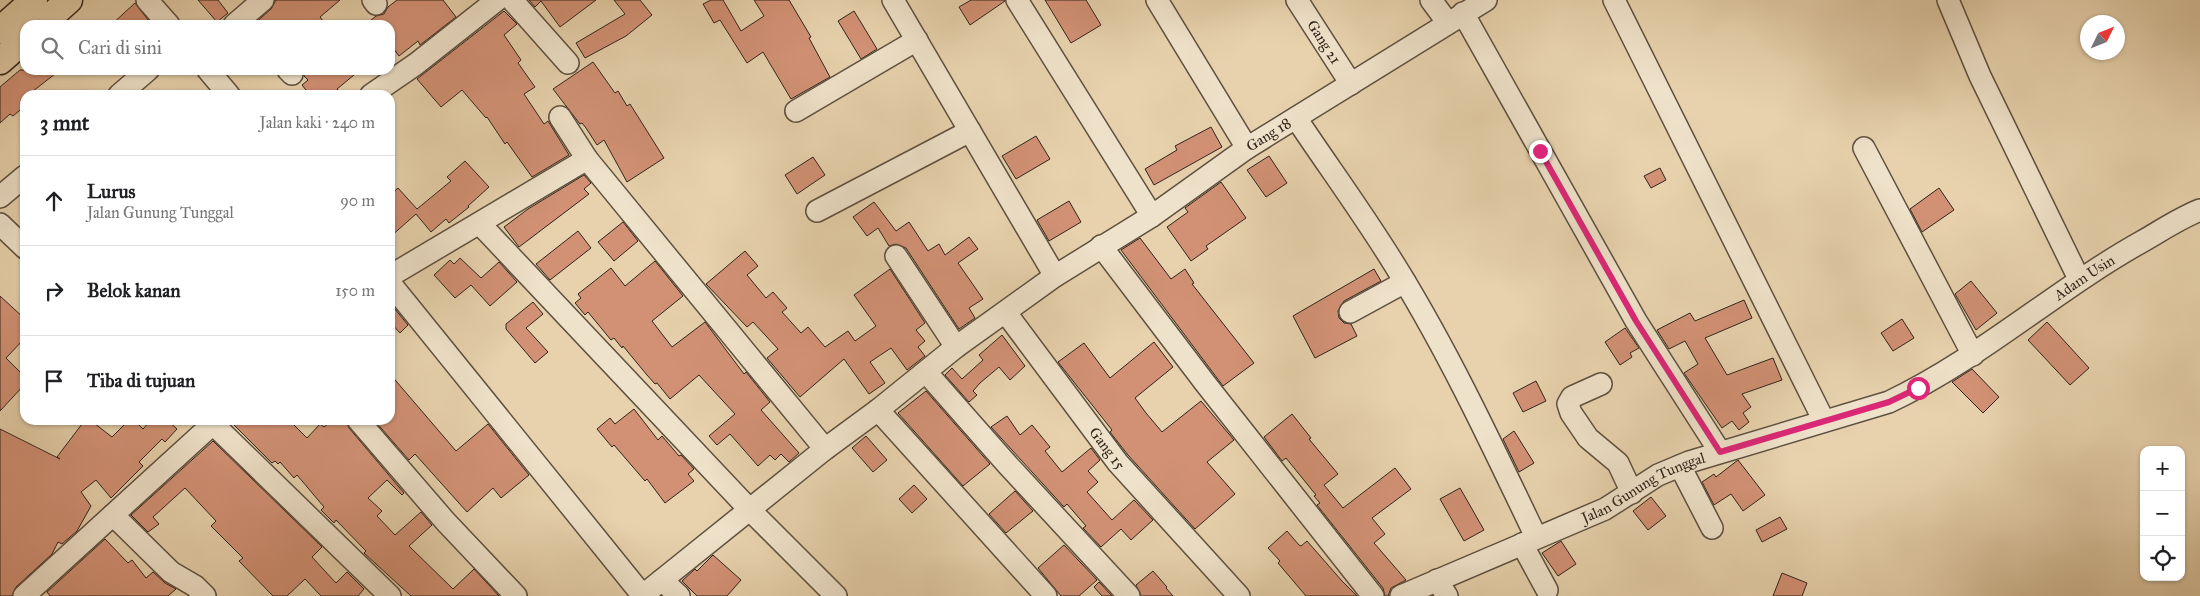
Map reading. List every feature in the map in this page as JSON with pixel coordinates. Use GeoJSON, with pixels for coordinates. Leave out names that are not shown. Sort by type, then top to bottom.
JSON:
{"type":"FeatureCollection","features":[{"type":"Feature","properties":{"kind":"main road"},"geometry":{"type":"LineString","coordinates":[[0,30],[34,0]]}},
{"type":"Feature","properties":{"kind":"main road"},"geometry":{"type":"LineString","coordinates":[[47,20],[69,0]]}},
{"type":"Feature","properties":{"kind":"main road"},"geometry":{"type":"LineString","coordinates":[[0,61],[20,43]]}},
{"type":"Feature","properties":{"kind":"street"},"geometry":{"type":"LineString","coordinates":[[147,0],[164,20]]}},
{"type":"Feature","properties":{"kind":"street"},"geometry":{"type":"LineString","coordinates":[[245,20],[263,0]]}},
{"type":"Feature","properties":{"kind":"street"},"geometry":{"type":"LineString","coordinates":[[378,90],[416,64],[497,0]]}},
{"type":"Feature","properties":{"kind":"street"},"geometry":{"type":"LineString","coordinates":[[512,0],[568,63]]}},
{"type":"Feature","properties":{"kind":"street"},"geometry":{"type":"LineString","coordinates":[[893,0],[1055,276]]}},
{"type":"Feature","properties":{"kind":"street"},"geometry":{"type":"LineString","coordinates":[[1017,0],[1152,216]]}},
{"type":"Feature","properties":{"kind":"street"},"geometry":{"type":"LineString","coordinates":[[1157,0],[1247,148]]}},
{"type":"Feature","properties":{"kind":"street","name":"Gang 21"},"geometry":{"type":"LineString","coordinates":[[1297,0],[1351,84]]}},
{"type":"Feature","properties":{"kind":"street"},"geometry":{"type":"LineString","coordinates":[[1431,0],[1456,18],[1636,321],[1720,452]]}},
{"type":"Feature","properties":{"kind":"street","name":"Gang 18"},"geometry":{"type":"LineString","coordinates":[[642,596],[825,449],[956,348],[1055,276],[1152,216],[1247,148],[1486,0]]}},
{"type":"Feature","properties":{"kind":"street"},"geometry":{"type":"LineString","coordinates":[[1614,0],[1824,421]]}},
{"type":"Feature","properties":{"kind":"street"},"geometry":{"type":"LineString","coordinates":[[1948,0],[1980,76],[2079,279]]}},
{"type":"Feature","properties":{"kind":"street"},"geometry":{"type":"LineString","coordinates":[[796,111],[917,40]]}},
{"type":"Feature","properties":{"kind":"street"},"geometry":{"type":"LineString","coordinates":[[125,90],[142,75]]}},
{"type":"Feature","properties":{"kind":"street"},"geometry":{"type":"LineString","coordinates":[[212,75],[225,90]]}},
{"type":"Feature","properties":{"kind":"street"},"geometry":{"type":"LineString","coordinates":[[560,117],[587,159],[825,449]]}},
{"type":"Feature","properties":{"kind":"street"},"geometry":{"type":"LineString","coordinates":[[1296,118],[1405,282],[1484,428],[1547,590]]}},
{"type":"Feature","properties":{"kind":"street"},"geometry":{"type":"LineString","coordinates":[[818,211],[970,131]]}},
{"type":"Feature","properties":{"kind":"street"},"geometry":{"type":"LineString","coordinates":[[1864,148],[1973,355]]}},
{"type":"Feature","properties":{"kind":"street"},"geometry":{"type":"LineString","coordinates":[[395,273],[587,159]]}},
{"type":"Feature","properties":{"kind":"street"},"geometry":{"type":"LineString","coordinates":[[0,197],[20,180]]}},
{"type":"Feature","properties":{"kind":"street","name":"Adam Usin"},"geometry":{"type":"LineString","coordinates":[[1973,355],[2079,279],[2178,220],[2200,210]]}},
{"type":"Feature","properties":{"kind":"street"},"geometry":{"type":"LineString","coordinates":[[0,224],[20,243]]}},
{"type":"Feature","properties":{"kind":"street"},"geometry":{"type":"LineString","coordinates":[[480,224],[750,510],[836,596]]}},
{"type":"Feature","properties":{"kind":"street"},"geometry":{"type":"LineString","coordinates":[[1101,246],[1205,383],[1373,596]]}},
{"type":"Feature","properties":{"kind":"street"},"geometry":{"type":"LineString","coordinates":[[896,256],[956,348]]}},
{"type":"Feature","properties":{"kind":"street"},"geometry":{"type":"LineString","coordinates":[[1350,312],[1405,282]]}},
{"type":"Feature","properties":{"kind":"street"},"geometry":{"type":"LineString","coordinates":[[395,289],[642,596]]}},
{"type":"Feature","properties":{"kind":"street","name":"Gang 15"},"geometry":{"type":"LineString","coordinates":[[1006,312],[1118,463],[1238,596]]}},
{"type":"Feature","properties":{"kind":"street","name":"Jalan Gunung Tunggal"},"geometry":{"type":"LineString","coordinates":[[1401,596],[1442,588],[1529,540],[1605,508],[1632,493],[1658,475],[1720,452],[1889,402],[1918,388],[1973,355]]}},
{"type":"Feature","properties":{"kind":"street"},"geometry":{"type":"LineString","coordinates":[[926,372],[1006,463],[1129,596]]}},
{"type":"Feature","properties":{"kind":"street"},"geometry":{"type":"LineString","coordinates":[[1601,384],[1572,397],[1568,404],[1571,413],[1588,438],[1618,463],[1632,493]]}},
{"type":"Feature","properties":{"kind":"street"},"geometry":{"type":"LineString","coordinates":[[878,410],[1046,596]]}},
{"type":"Feature","properties":{"kind":"street"},"geometry":{"type":"LineString","coordinates":[[24,596],[209,425]]}},
{"type":"Feature","properties":{"kind":"street"},"geometry":{"type":"LineString","coordinates":[[217,425],[390,596]]}},
{"type":"Feature","properties":{"kind":"street"},"geometry":{"type":"LineString","coordinates":[[362,425],[445,521],[516,596]]}},
{"type":"Feature","properties":{"kind":"street"},"geometry":{"type":"LineString","coordinates":[[1680,466],[1712,528]]}},
{"type":"Feature","properties":{"kind":"street"},"geometry":{"type":"LineString","coordinates":[[113,515],[171,572],[195,586],[205,596]]}},
{"type":"Feature","properties":{"kind":"street"},"geometry":{"type":"LineString","coordinates":[[662,580],[679,596]]}},
{"type":"Feature","properties":{"kind":"building"},"geometry":{"type":"Polygon","coordinates":[[[198,0],[218,0],[228,13],[219,20],[215,20],[198,0]]]}},
{"type":"Feature","properties":{"kind":"building"},"geometry":{"type":"Polygon","coordinates":[[[276,0],[340,0],[320,17],[322,20],[259,20],[271,9],[276,0]]]}},
{"type":"Feature","properties":{"kind":"building"},"geometry":{"type":"Polygon","coordinates":[[[397,0],[443,0],[456,17],[420,45],[418,41],[399,56],[395,51],[395,20],[371,20],[376,16],[384,14],[388,7],[397,0]]]}},
{"type":"Feature","properties":{"kind":"building"},"geometry":{"type":"Polygon","coordinates":[[[529,0],[596,0],[560,27],[541,1],[535,7],[529,0]]]}},
{"type":"Feature","properties":{"kind":"building"},"geometry":{"type":"Polygon","coordinates":[[[614,0],[640,0],[652,15],[626,36],[585,58],[576,43],[625,14],[614,0]]]}},
{"type":"Feature","properties":{"kind":"building"},"geometry":{"type":"Polygon","coordinates":[[[711,0],[723,0],[741,31],[764,16],[754,0],[789,0],[811,37],[809,38],[830,77],[791,99],[763,52],[747,63],[720,20],[714,23],[703,4],[711,0]]]}},
{"type":"Feature","properties":{"kind":"building"},"geometry":{"type":"Polygon","coordinates":[[[971,0],[1005,1],[970,25],[959,7],[971,0]]]}},
{"type":"Feature","properties":{"kind":"building"},"geometry":{"type":"Polygon","coordinates":[[[1045,0],[1086,0],[1101,25],[1071,43],[1045,0]]]}},
{"type":"Feature","properties":{"kind":"building"},"geometry":{"type":"Polygon","coordinates":[[[135,3],[148,20],[116,20],[135,3]]]}},
{"type":"Feature","properties":{"kind":"building"},"geometry":{"type":"Polygon","coordinates":[[[504,11],[517,24],[504,35],[521,60],[518,63],[535,87],[524,94],[544,124],[548,121],[569,155],[532,177],[507,142],[505,144],[487,117],[462,90],[441,107],[417,79],[504,11]]]}},
{"type":"Feature","properties":{"kind":"building"},"geometry":{"type":"Polygon","coordinates":[[[854,11],[877,49],[861,59],[838,21],[854,11]]]}},
{"type":"Feature","properties":{"kind":"building"},"geometry":{"type":"Polygon","coordinates":[[[593,62],[615,93],[618,91],[627,106],[630,104],[664,158],[627,182],[604,140],[597,145],[586,128],[582,123],[580,124],[553,89],[593,62]]]}},
{"type":"Feature","properties":{"kind":"building"},"geometry":{"type":"Polygon","coordinates":[[[20,70],[20,75],[54,75],[34,90],[20,90],[20,110],[13,116],[10,114],[0,123],[0,87],[20,70]]]}},
{"type":"Feature","properties":{"kind":"building"},"geometry":{"type":"Polygon","coordinates":[[[354,75],[338,90],[306,90],[302,85],[308,80],[304,76],[354,75]]]}},
{"type":"Feature","properties":{"kind":"building"},"geometry":{"type":"Polygon","coordinates":[[[1211,127],[1222,147],[1154,185],[1145,169],[1177,150],[1175,146],[1211,127]]]}},
{"type":"Feature","properties":{"kind":"building"},"geometry":{"type":"Polygon","coordinates":[[[1036,136],[1050,159],[1016,179],[1002,156],[1036,136]]]}},
{"type":"Feature","properties":{"kind":"building"},"geometry":{"type":"Polygon","coordinates":[[[1269,156],[1287,183],[1266,197],[1247,170],[1269,156]]]}},
{"type":"Feature","properties":{"kind":"building"},"geometry":{"type":"Polygon","coordinates":[[[813,157],[825,175],[797,194],[785,175],[813,157]]]}},
{"type":"Feature","properties":{"kind":"building"},"geometry":{"type":"Polygon","coordinates":[[[465,161],[489,187],[449,223],[446,219],[431,232],[416,214],[395,233],[395,191],[398,188],[417,209],[451,181],[447,177],[465,161]]]}},
{"type":"Feature","properties":{"kind":"building"},"geometry":{"type":"Polygon","coordinates":[[[1660,168],[1666,180],[1651,188],[1644,176],[1660,168]]]}},
{"type":"Feature","properties":{"kind":"building"},"geometry":{"type":"Polygon","coordinates":[[[584,175],[591,183],[584,189],[589,194],[519,247],[504,227],[528,209],[584,175]]]}},
{"type":"Feature","properties":{"kind":"building"},"geometry":{"type":"Polygon","coordinates":[[[1221,182],[1246,218],[1206,246],[1208,249],[1191,261],[1167,227],[1188,212],[1185,208],[1221,182]]]}},
{"type":"Feature","properties":{"kind":"building"},"geometry":{"type":"Polygon","coordinates":[[[1939,188],[1954,210],[1922,232],[1910,209],[1939,188]]]}},
{"type":"Feature","properties":{"kind":"building"},"geometry":{"type":"Polygon","coordinates":[[[1069,201],[1081,222],[1049,241],[1037,220],[1069,201]]]}},
{"type":"Feature","properties":{"kind":"building"},"geometry":{"type":"Polygon","coordinates":[[[874,202],[896,231],[909,222],[928,251],[939,244],[945,255],[969,237],[978,249],[958,263],[983,299],[969,308],[975,318],[959,329],[906,248],[896,244],[889,246],[878,228],[867,236],[853,217],[874,202]]]}},
{"type":"Feature","properties":{"kind":"building"},"geometry":{"type":"Polygon","coordinates":[[[623,222],[638,241],[614,261],[598,242],[623,222]]]}},
{"type":"Feature","properties":{"kind":"building"},"geometry":{"type":"Polygon","coordinates":[[[578,231],[591,248],[550,280],[536,264],[578,231]]]}},
{"type":"Feature","properties":{"kind":"building"},"geometry":{"type":"Polygon","coordinates":[[[1140,238],[1171,279],[1185,269],[1194,283],[1192,284],[1254,363],[1223,386],[1121,250],[1140,238]]]}},
{"type":"Feature","properties":{"kind":"building"},"geometry":{"type":"Polygon","coordinates":[[[745,251],[758,266],[747,275],[766,298],[773,292],[787,308],[782,312],[801,333],[808,327],[825,347],[848,331],[855,341],[876,326],[854,295],[890,269],[925,323],[916,330],[925,341],[918,347],[925,356],[907,370],[891,348],[870,362],[885,383],[869,394],[844,359],[800,397],[767,358],[778,349],[753,322],[747,327],[706,284],[745,251]]]}},
{"type":"Feature","properties":{"kind":"building"},"geometry":{"type":"Polygon","coordinates":[[[460,258],[481,278],[499,262],[517,282],[490,306],[471,285],[455,298],[434,275],[450,260],[454,264],[460,258]]]}},
{"type":"Feature","properties":{"kind":"building"},"geometry":{"type":"Polygon","coordinates":[[[655,261],[683,296],[652,321],[672,347],[705,322],[744,374],[746,372],[770,402],[761,410],[799,453],[789,462],[781,454],[775,460],[770,455],[758,466],[730,434],[717,445],[709,436],[735,414],[699,375],[670,399],[623,346],[622,348],[614,338],[611,340],[588,312],[585,315],[575,303],[581,298],[578,294],[611,268],[625,286],[655,261]]]}},
{"type":"Feature","properties":{"kind":"building"},"geometry":{"type":"Polygon","coordinates":[[[1374,269],[1381,281],[1344,301],[1338,311],[1339,318],[1344,323],[1351,324],[1357,336],[1315,358],[1293,316],[1374,269]]]}},
{"type":"Feature","properties":{"kind":"building"},"geometry":{"type":"Polygon","coordinates":[[[1971,281],[1997,313],[1976,330],[1955,294],[1971,281]]]}},
{"type":"Feature","properties":{"kind":"building"},"geometry":{"type":"Polygon","coordinates":[[[0,296],[20,314],[20,343],[6,358],[20,372],[20,389],[0,411],[0,296]]]}},
{"type":"Feature","properties":{"kind":"building"},"geometry":{"type":"Polygon","coordinates":[[[1744,300],[1752,318],[1705,338],[1727,375],[1773,358],[1782,380],[1742,394],[1751,407],[1743,413],[1749,422],[1739,430],[1732,421],[1722,428],[1684,373],[1698,364],[1685,341],[1669,349],[1657,330],[1690,313],[1695,321],[1744,300]]]}},
{"type":"Feature","properties":{"kind":"building"},"geometry":{"type":"Polygon","coordinates":[[[533,302],[543,314],[526,328],[548,352],[535,363],[506,329],[506,324],[533,302]]]}},
{"type":"Feature","properties":{"kind":"building"},"geometry":{"type":"Polygon","coordinates":[[[395,309],[408,325],[400,333],[395,328],[395,309]]]}},
{"type":"Feature","properties":{"kind":"building"},"geometry":{"type":"Polygon","coordinates":[[[1902,319],[1914,338],[1893,351],[1881,333],[1902,319]]]}},
{"type":"Feature","properties":{"kind":"building"},"geometry":{"type":"Polygon","coordinates":[[[2047,322],[2089,368],[2070,385],[2028,340],[2047,322]]]}},
{"type":"Feature","properties":{"kind":"building"},"geometry":{"type":"Polygon","coordinates":[[[1625,328],[1639,348],[1630,353],[1632,357],[1620,365],[1605,342],[1625,328]]]}},
{"type":"Feature","properties":{"kind":"building"},"geometry":{"type":"Polygon","coordinates":[[[1002,335],[1025,366],[1010,380],[999,367],[973,391],[977,395],[969,402],[945,375],[952,368],[962,379],[983,360],[979,355],[1002,335]]]}},
{"type":"Feature","properties":{"kind":"building"},"geometry":{"type":"Polygon","coordinates":[[[1154,342],[1173,367],[1135,398],[1146,413],[1162,432],[1201,401],[1234,440],[1207,462],[1235,494],[1195,529],[1128,455],[1110,432],[1112,430],[1058,362],[1084,343],[1110,378],[1154,342]]]}},
{"type":"Feature","properties":{"kind":"building"},"geometry":{"type":"Polygon","coordinates":[[[1972,369],[1999,397],[1983,413],[1952,382],[1972,369]]]}},
{"type":"Feature","properties":{"kind":"building"},"geometry":{"type":"Polygon","coordinates":[[[395,380],[456,451],[488,424],[529,475],[501,498],[493,488],[467,512],[415,454],[409,460],[378,425],[395,425],[395,380]]]}},
{"type":"Feature","properties":{"kind":"building"},"geometry":{"type":"Polygon","coordinates":[[[1536,381],[1546,401],[1523,412],[1513,393],[1536,381]]]}},
{"type":"Feature","properties":{"kind":"building"},"geometry":{"type":"Polygon","coordinates":[[[926,391],[990,464],[963,486],[898,413],[926,391]]]}},
{"type":"Feature","properties":{"kind":"building"},"geometry":{"type":"Polygon","coordinates":[[[634,409],[658,440],[662,436],[679,456],[681,455],[694,469],[688,474],[694,481],[665,503],[647,479],[645,481],[614,445],[612,447],[597,429],[610,418],[615,424],[634,409]]]}},
{"type":"Feature","properties":{"kind":"building"},"geometry":{"type":"Polygon","coordinates":[[[1292,414],[1311,438],[1309,439],[1338,474],[1324,485],[1343,508],[1395,468],[1411,489],[1372,518],[1385,534],[1374,543],[1406,580],[1391,588],[1388,596],[1385,596],[1383,588],[1317,505],[1320,503],[1314,496],[1316,495],[1286,458],[1282,461],[1264,437],[1292,414]]]}},
{"type":"Feature","properties":{"kind":"building"},"geometry":{"type":"Polygon","coordinates":[[[1007,416],[1020,435],[1032,425],[1050,447],[1045,451],[1062,472],[1091,448],[1100,460],[1088,471],[1098,482],[1087,492],[1112,520],[1134,500],[1153,520],[1131,540],[1121,529],[1101,547],[1083,528],[1086,526],[1067,504],[1064,507],[991,427],[1007,416]]]}},
{"type":"Feature","properties":{"kind":"building"},"geometry":{"type":"Polygon","coordinates":[[[81,425],[96,425],[112,437],[124,425],[139,425],[143,429],[147,425],[173,425],[177,429],[165,442],[162,439],[139,462],[143,466],[111,498],[96,480],[81,492],[91,506],[77,531],[62,544],[58,542],[52,554],[16,587],[12,596],[0,596],[0,429],[60,459],[57,457],[81,425]]]}},
{"type":"Feature","properties":{"kind":"building"},"geometry":{"type":"Polygon","coordinates":[[[234,425],[294,425],[307,438],[319,425],[324,427],[326,425],[348,425],[404,493],[402,495],[387,480],[368,498],[382,511],[377,516],[395,535],[421,512],[432,525],[409,546],[453,589],[474,569],[499,596],[411,596],[364,553],[366,551],[336,520],[334,523],[321,510],[324,507],[297,475],[294,478],[280,462],[278,464],[275,461],[272,463],[234,425]]]}},
{"type":"Feature","properties":{"kind":"building"},"geometry":{"type":"Polygon","coordinates":[[[1514,431],[1534,463],[1519,472],[1503,439],[1514,431]]]}},
{"type":"Feature","properties":{"kind":"building"},"geometry":{"type":"Polygon","coordinates":[[[866,436],[887,460],[873,472],[852,448],[866,436]]]}},
{"type":"Feature","properties":{"kind":"building"},"geometry":{"type":"Polygon","coordinates":[[[213,441],[322,547],[312,557],[336,583],[347,572],[364,589],[358,596],[321,596],[305,579],[287,596],[273,596],[239,561],[243,558],[211,526],[216,521],[185,488],[153,517],[159,524],[148,532],[131,515],[213,441]]]}},
{"type":"Feature","properties":{"kind":"building"},"geometry":{"type":"Polygon","coordinates":[[[1738,460],[1765,495],[1743,511],[1731,494],[1714,505],[1702,482],[1714,474],[1716,477],[1738,460]]]}},
{"type":"Feature","properties":{"kind":"building"},"geometry":{"type":"Polygon","coordinates":[[[914,485],[927,499],[912,513],[899,499],[914,485]]]}},
{"type":"Feature","properties":{"kind":"building"},"geometry":{"type":"Polygon","coordinates":[[[1460,488],[1484,530],[1464,541],[1440,499],[1460,488]]]}},
{"type":"Feature","properties":{"kind":"building"},"geometry":{"type":"Polygon","coordinates":[[[1015,491],[1033,511],[1006,533],[989,514],[1015,491]]]}},
{"type":"Feature","properties":{"kind":"building"},"geometry":{"type":"Polygon","coordinates":[[[1651,497],[1666,516],[1648,530],[1633,511],[1651,497]]]}},
{"type":"Feature","properties":{"kind":"building"},"geometry":{"type":"Polygon","coordinates":[[[1780,517],[1787,529],[1762,542],[1756,530],[1780,517]]]}},
{"type":"Feature","properties":{"kind":"building"},"geometry":{"type":"Polygon","coordinates":[[[1287,531],[1301,546],[1307,541],[1357,596],[1306,596],[1268,548],[1287,531]]]}},
{"type":"Feature","properties":{"kind":"building"},"geometry":{"type":"Polygon","coordinates":[[[105,539],[128,563],[132,560],[146,578],[153,572],[165,583],[176,589],[168,596],[50,596],[47,592],[105,539]]]}},
{"type":"Feature","properties":{"kind":"building"},"geometry":{"type":"Polygon","coordinates":[[[1561,541],[1576,564],[1558,576],[1542,553],[1561,541]]]}},
{"type":"Feature","properties":{"kind":"building"},"geometry":{"type":"Polygon","coordinates":[[[1064,545],[1097,580],[1079,596],[1061,596],[1038,568],[1064,545]]]}},
{"type":"Feature","properties":{"kind":"building"},"geometry":{"type":"Polygon","coordinates":[[[713,555],[741,580],[727,596],[697,596],[682,581],[695,569],[697,571],[713,555]]]}},
{"type":"Feature","properties":{"kind":"building"},"geometry":{"type":"Polygon","coordinates":[[[1153,571],[1173,596],[1141,596],[1136,585],[1153,571]]]}},
{"type":"Feature","properties":{"kind":"building"},"geometry":{"type":"Polygon","coordinates":[[[1782,573],[1807,583],[1802,596],[1773,596],[1782,573]]]}},
{"type":"Feature","properties":{"kind":"building"},"geometry":{"type":"Polygon","coordinates":[[[1099,582],[1112,596],[1102,596],[1094,587],[1099,582]]]}},
{"type":"Feature","properties":{"kind":"route"},"geometry":{"type":"LineString","coordinates":[[1540,151],[1636,321],[1720,452],[1862,411],[1889,402],[1918,388]]}}]}
